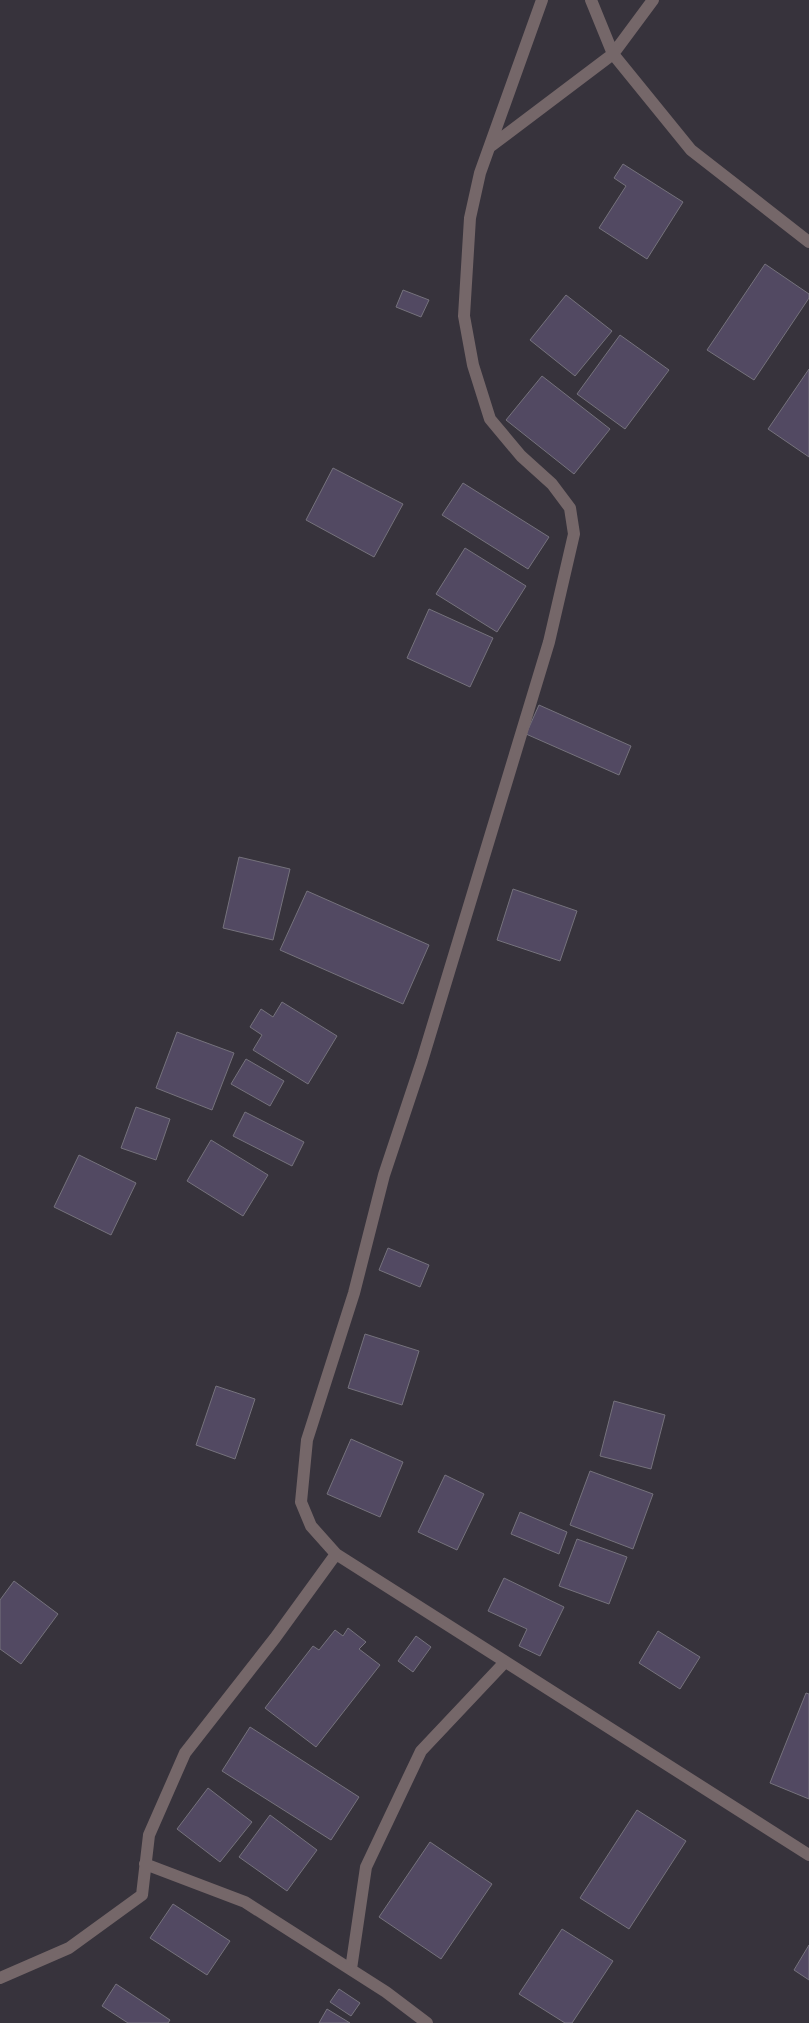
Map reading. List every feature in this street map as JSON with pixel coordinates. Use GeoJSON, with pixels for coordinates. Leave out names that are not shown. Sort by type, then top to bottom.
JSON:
{"type":"FeatureCollection","features":[{"type":"Feature","properties":{"kind":"street"},"geometry":{"type":"LineString","coordinates":[[542,0],[480,173],[470,218],[464,316],[473,365],[490,419],[521,456],[552,484],[570,508],[574,534],[549,642],[422,1061],[384,1175],[354,1292],[307,1440],[301,1502],[311,1526],[336,1554],[809,1855]]}},
{"type":"Feature","properties":{"kind":"street"},"geometry":{"type":"LineString","coordinates":[[591,0],[613,54],[692,150],[809,242]]}},
{"type":"Feature","properties":{"kind":"street"},"geometry":{"type":"LineString","coordinates":[[491,146],[613,54],[653,0]]}},
{"type":"Feature","properties":{"kind":"street"},"geometry":{"type":"LineString","coordinates":[[0,1978],[69,1948],[142,1895],[149,1835],[185,1754],[275,1638],[336,1554]]}},
{"type":"Feature","properties":{"kind":"street"},"geometry":{"type":"LineString","coordinates":[[351,1969],[366,1867],[421,1750],[505,1662]]}},
{"type":"Feature","properties":{"kind":"street"},"geometry":{"type":"LineString","coordinates":[[145,1864],[245,1902],[386,1992],[427,2023]]}},
{"type":"Feature","properties":{"kind":"building"},"geometry":{"type":"Polygon","coordinates":[[[623,164],[683,202],[647,259],[599,228],[626,186],[614,178],[623,164]]]}},
{"type":"Feature","properties":{"kind":"building"},"geometry":{"type":"Polygon","coordinates":[[[765,264],[809,294],[809,298],[754,380],[707,350],[765,264]]]}},
{"type":"Feature","properties":{"kind":"building"},"geometry":{"type":"Polygon","coordinates":[[[403,290],[429,300],[421,317],[396,307],[403,290]]]}},
{"type":"Feature","properties":{"kind":"building"},"geometry":{"type":"Polygon","coordinates":[[[566,295],[612,331],[575,376],[530,340],[566,295]]]}},
{"type":"Feature","properties":{"kind":"building"},"geometry":{"type":"Polygon","coordinates":[[[620,335],[669,370],[625,429],[577,394],[620,335]]]}},
{"type":"Feature","properties":{"kind":"building"},"geometry":{"type":"Polygon","coordinates":[[[809,369],[809,457],[768,429],[809,369]]]}},
{"type":"Feature","properties":{"kind":"building"},"geometry":{"type":"Polygon","coordinates":[[[542,376],[610,429],[574,474],[506,420],[542,376]]]}},
{"type":"Feature","properties":{"kind":"building"},"geometry":{"type":"Polygon","coordinates":[[[333,468],[403,504],[374,557],[306,520],[333,468]]]}},
{"type":"Feature","properties":{"kind":"building"},"geometry":{"type":"Polygon","coordinates":[[[463,483],[549,537],[528,569],[442,515],[463,483]]]}},
{"type":"Feature","properties":{"kind":"building"},"geometry":{"type":"Polygon","coordinates":[[[465,548],[526,586],[497,632],[436,594],[465,548]]]}},
{"type":"Feature","properties":{"kind":"building"},"geometry":{"type":"Polygon","coordinates":[[[429,609],[493,638],[470,687],[407,658],[429,609]]]}},
{"type":"Feature","properties":{"kind":"building"},"geometry":{"type":"Polygon","coordinates":[[[539,705],[631,746],[619,775],[526,734],[539,705]]]}},
{"type":"Feature","properties":{"kind":"building"},"geometry":{"type":"Polygon","coordinates":[[[239,857],[290,869],[273,940],[223,928],[239,857]]]}},
{"type":"Feature","properties":{"kind":"building"},"geometry":{"type":"Polygon","coordinates":[[[513,889],[577,911],[560,961],[497,940],[513,889]]]}},
{"type":"Feature","properties":{"kind":"building"},"geometry":{"type":"Polygon","coordinates":[[[307,891],[429,945],[403,1004],[280,950],[307,891]]]}},
{"type":"Feature","properties":{"kind":"building"},"geometry":{"type":"Polygon","coordinates":[[[282,1002],[337,1036],[308,1084],[253,1050],[262,1035],[250,1027],[261,1009],[273,1017],[282,1002]]]}},
{"type":"Feature","properties":{"kind":"building"},"geometry":{"type":"Polygon","coordinates":[[[177,1032],[234,1053],[212,1110],[156,1088],[177,1032]]]}},
{"type":"Feature","properties":{"kind":"building"},"geometry":{"type":"Polygon","coordinates":[[[246,1059],[284,1081],[270,1106],[231,1084],[246,1059]]]}},
{"type":"Feature","properties":{"kind":"building"},"geometry":{"type":"Polygon","coordinates":[[[136,1107],[170,1119],[156,1160],[121,1148],[136,1107]]]}},
{"type":"Feature","properties":{"kind":"building"},"geometry":{"type":"Polygon","coordinates":[[[245,1112],[304,1142],[292,1166],[233,1136],[245,1112]]]}},
{"type":"Feature","properties":{"kind":"building"},"geometry":{"type":"Polygon","coordinates":[[[211,1140],[268,1175],[243,1216],[187,1181],[211,1140]]]}},
{"type":"Feature","properties":{"kind":"building"},"geometry":{"type":"Polygon","coordinates":[[[79,1155],[136,1183],[111,1235],[54,1207],[79,1155]]]}},
{"type":"Feature","properties":{"kind":"building"},"geometry":{"type":"Polygon","coordinates":[[[388,1248],[429,1265],[420,1287],[379,1270],[388,1248]]]}},
{"type":"Feature","properties":{"kind":"building"},"geometry":{"type":"Polygon","coordinates":[[[365,1334],[419,1351],[402,1405],[348,1388],[365,1334]]]}},
{"type":"Feature","properties":{"kind":"building"},"geometry":{"type":"Polygon","coordinates":[[[216,1386],[255,1399],[235,1459],[196,1445],[216,1386]]]}},
{"type":"Feature","properties":{"kind":"building"},"geometry":{"type":"Polygon","coordinates":[[[614,1401],[665,1415],[651,1469],[600,1456],[614,1401]]]}},
{"type":"Feature","properties":{"kind":"building"},"geometry":{"type":"Polygon","coordinates":[[[351,1439],[403,1462],[380,1517],[327,1494],[351,1439]]]}},
{"type":"Feature","properties":{"kind":"building"},"geometry":{"type":"Polygon","coordinates":[[[590,1471],[653,1494],[633,1549],[570,1525],[590,1471]]]}},
{"type":"Feature","properties":{"kind":"building"},"geometry":{"type":"Polygon","coordinates":[[[445,1475],[484,1494],[457,1550],[418,1532],[445,1475]]]}},
{"type":"Feature","properties":{"kind":"building"},"geometry":{"type":"Polygon","coordinates":[[[520,1512],[567,1532],[559,1554],[511,1534],[520,1512]]]}},
{"type":"Feature","properties":{"kind":"building"},"geometry":{"type":"Polygon","coordinates":[[[577,1539],[627,1557],[609,1604],[559,1586],[577,1539]]]}},
{"type":"Feature","properties":{"kind":"building"},"geometry":{"type":"Polygon","coordinates":[[[504,1578],[564,1607],[540,1656],[519,1646],[527,1629],[488,1611],[504,1578]]]}},
{"type":"Feature","properties":{"kind":"building"},"geometry":{"type":"Polygon","coordinates":[[[14,1581],[58,1614],[21,1664],[0,1649],[0,1600],[14,1581]]]}},
{"type":"Feature","properties":{"kind":"building"},"geometry":{"type":"Polygon","coordinates":[[[348,1628],[366,1642],[359,1649],[380,1665],[316,1747],[265,1708],[313,1646],[319,1650],[335,1630],[343,1636],[348,1628]]]}},
{"type":"Feature","properties":{"kind":"building"},"geometry":{"type":"Polygon","coordinates":[[[658,1631],[700,1657],[680,1689],[639,1663],[658,1631]]]}},
{"type":"Feature","properties":{"kind":"building"},"geometry":{"type":"Polygon","coordinates":[[[416,1636],[431,1647],[413,1672],[398,1661],[416,1636]]]}},
{"type":"Feature","properties":{"kind":"building"},"geometry":{"type":"Polygon","coordinates":[[[806,1693],[809,1694],[809,1799],[770,1783],[806,1693]]]}},
{"type":"Feature","properties":{"kind":"building"},"geometry":{"type":"Polygon","coordinates":[[[250,1727],[359,1797],[331,1840],[222,1771],[250,1727]]]}},
{"type":"Feature","properties":{"kind":"building"},"geometry":{"type":"Polygon","coordinates":[[[208,1788],[252,1822],[220,1862],[177,1829],[208,1788]]]}},
{"type":"Feature","properties":{"kind":"building"},"geometry":{"type":"Polygon","coordinates":[[[637,1810],[686,1841],[629,1929],[580,1898],[637,1810]]]}},
{"type":"Feature","properties":{"kind":"building"},"geometry":{"type":"Polygon","coordinates":[[[270,1815],[317,1850],[287,1891],[239,1857],[270,1815]]]}},
{"type":"Feature","properties":{"kind":"building"},"geometry":{"type":"Polygon","coordinates":[[[430,1842],[492,1884],[441,1959],[379,1917],[430,1842]]]}},
{"type":"Feature","properties":{"kind":"building"},"geometry":{"type":"Polygon","coordinates":[[[173,1904],[230,1941],[207,1975],[150,1938],[173,1904]]]}},
{"type":"Feature","properties":{"kind":"building"},"geometry":{"type":"Polygon","coordinates":[[[562,1929],[613,1961],[572,2023],[565,2023],[519,1994],[562,1929]]]}},
{"type":"Feature","properties":{"kind":"building"},"geometry":{"type":"Polygon","coordinates":[[[809,1945],[809,1980],[794,1970],[809,1945]]]}},
{"type":"Feature","properties":{"kind":"building"},"geometry":{"type":"Polygon","coordinates":[[[116,1984],[170,2020],[168,2023],[128,2023],[102,2006],[116,1984]]]}},
{"type":"Feature","properties":{"kind":"building"},"geometry":{"type":"Polygon","coordinates":[[[339,1989],[360,2003],[351,2016],[330,2002],[339,1989]]]}},
{"type":"Feature","properties":{"kind":"building"},"geometry":{"type":"Polygon","coordinates":[[[327,2009],[350,2023],[319,2023],[327,2009]]]}}]}
